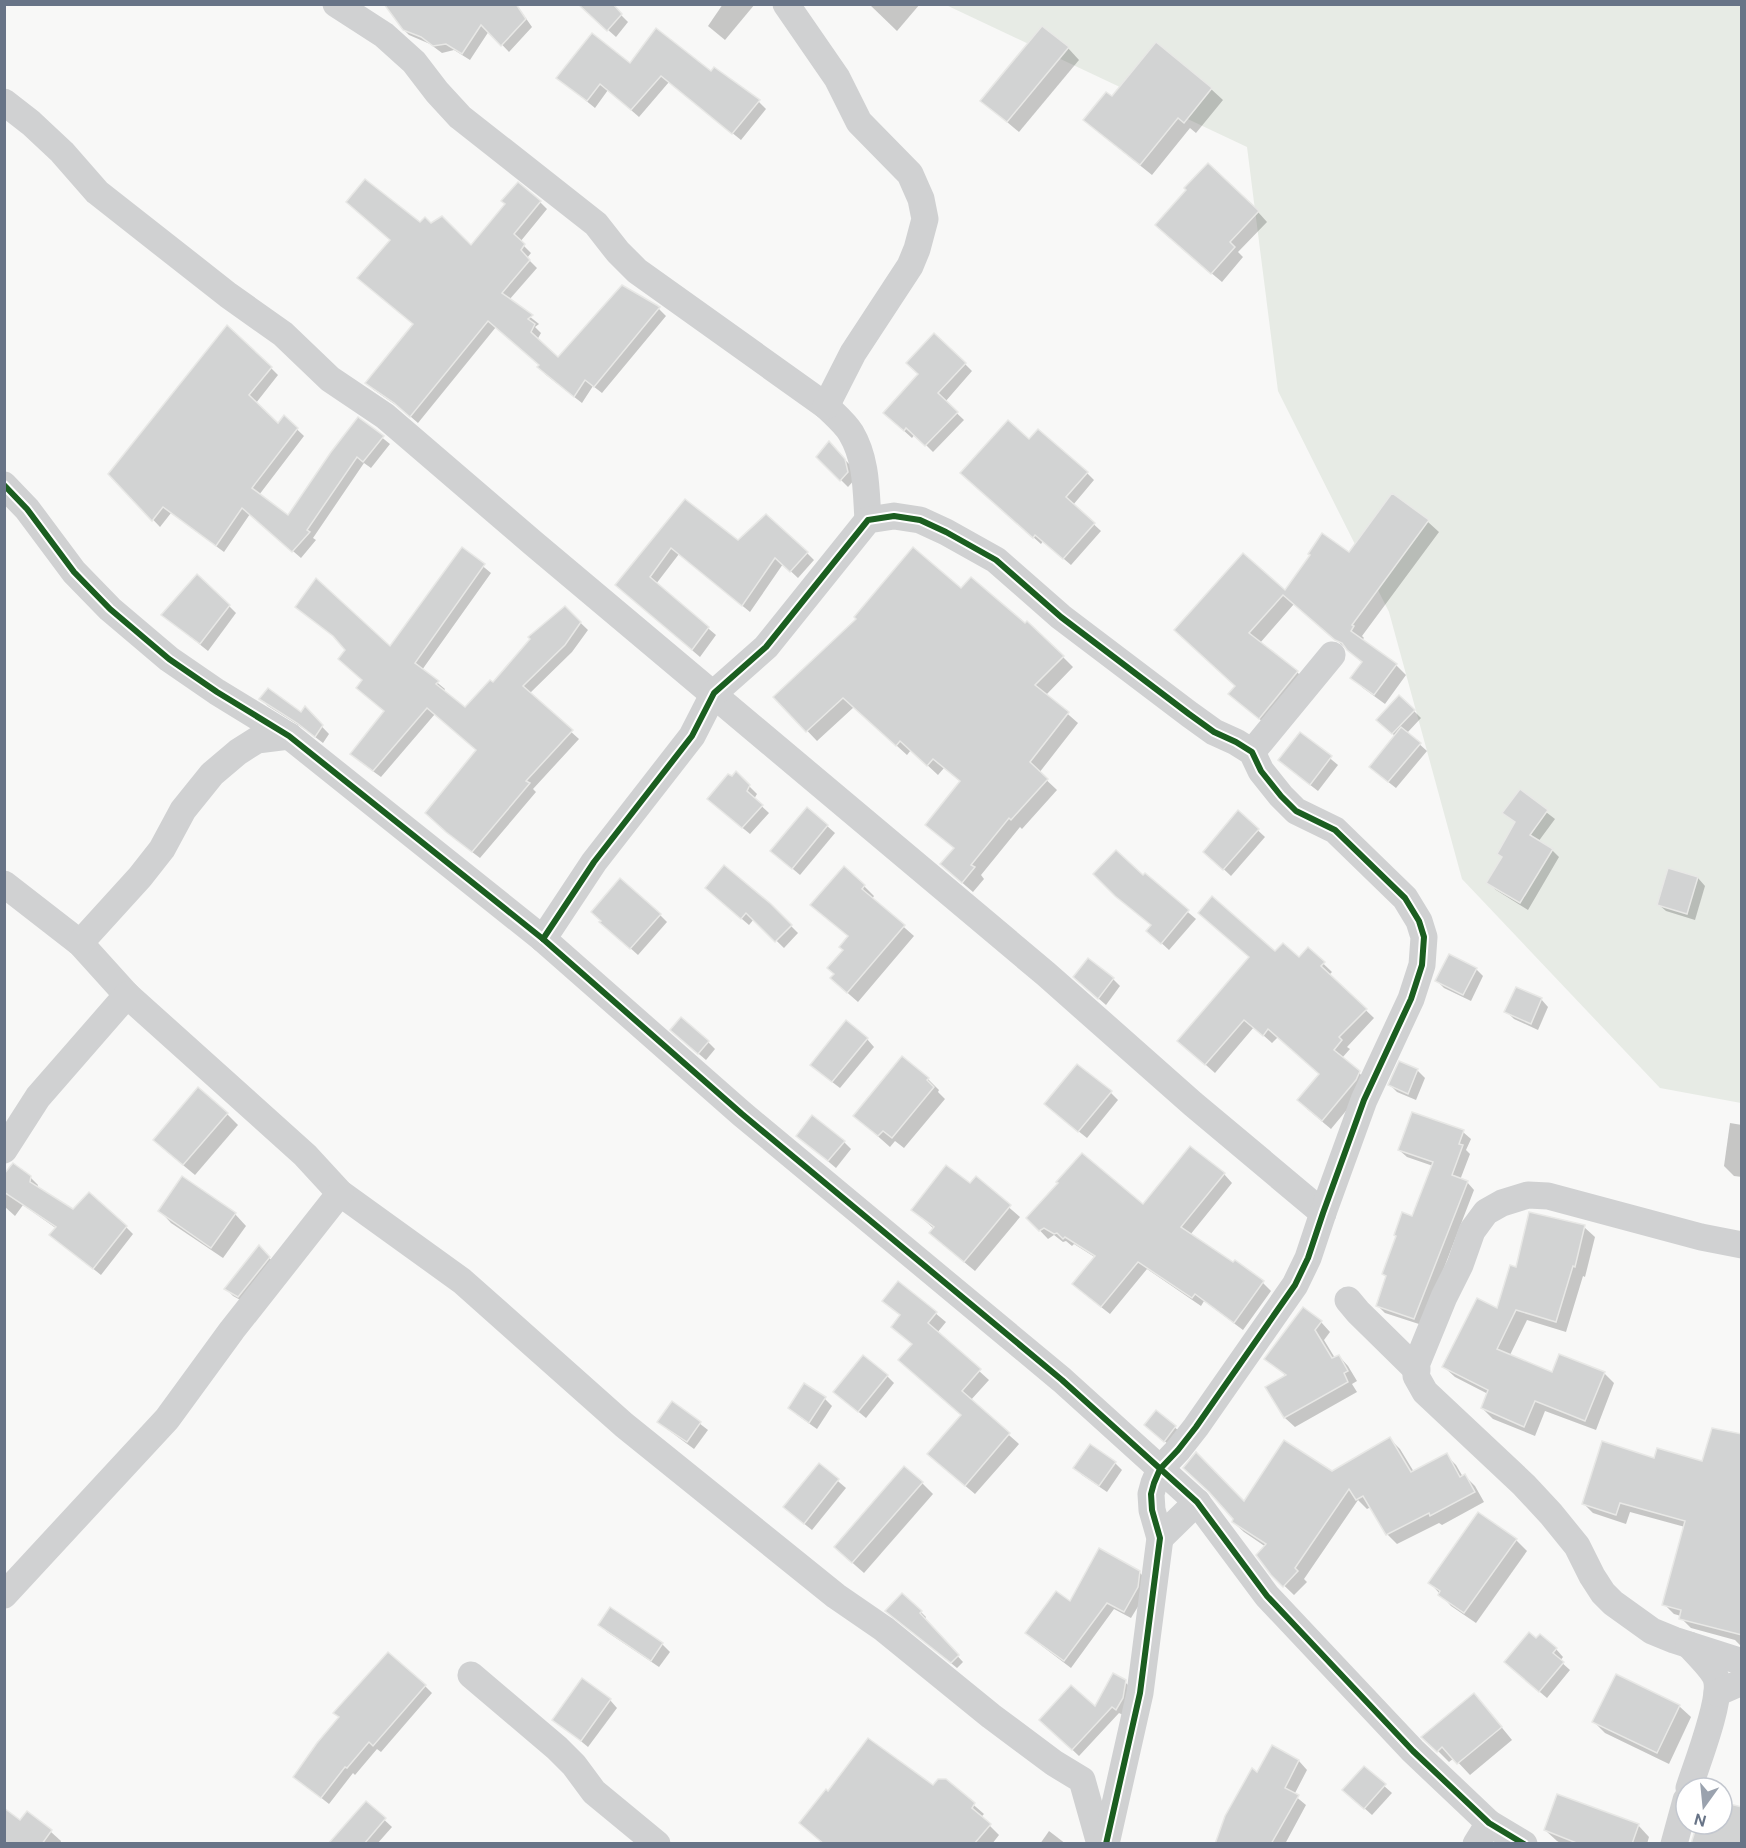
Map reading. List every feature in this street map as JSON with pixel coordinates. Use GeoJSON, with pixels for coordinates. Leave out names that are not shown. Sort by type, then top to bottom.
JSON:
{"type":"FeatureCollection","features":[{"type":"Feature","properties":{"kind":"street"},"geometry":{"type":"LineString","coordinates":[[336,4],[384,35],[414,62],[460,117],[596,224],[618,252],[637,271],[826,406],[851,432],[861,455],[866,475],[867,520],[766,646],[714,693],[692,736],[594,862],[543,939]]}},
{"type":"Feature","properties":{"kind":"street"},"geometry":{"type":"LineString","coordinates":[[786,4],[837,78],[859,122],[910,174],[921,199],[925,219],[910,266],[853,353],[826,406]]}},
{"type":"Feature","properties":{"kind":"street"},"geometry":{"type":"LineString","coordinates":[[4,102],[62,152],[97,192],[228,295],[283,334],[330,379],[385,416],[1046,974],[1193,1104],[1323,1213]]}},
{"type":"Feature","properties":{"kind":"street"},"geometry":{"type":"LineString","coordinates":[[4,485],[27,509],[74,572],[110,609],[169,658],[217,692],[289,736],[543,939],[742,1114],[1062,1380],[1197,1502],[1267,1596],[1413,1751],[1483,1833],[1524,1844]]}},
{"type":"Feature","properties":{"kind":"street"},"geometry":{"type":"LineString","coordinates":[[867,520],[894,516],[920,520],[996,560],[1061,617],[1189,714],[1214,732],[1252,752],[1261,771],[1296,811],[1335,830],[1405,898],[1419,921],[1424,938],[1422,965],[1411,999],[1364,1100],[1308,1258],[1295,1285],[1196,1427],[1160,1469],[1151,1494],[1152,1510],[1160,1538],[1140,1693],[1106,1844]]}},
{"type":"Feature","properties":{"kind":"street"},"geometry":{"type":"LineString","coordinates":[[1252,752],[1332,655]]}},
{"type":"Feature","properties":{"kind":"street"},"geometry":{"type":"LineString","coordinates":[[80,943],[140,878],[162,849],[183,810],[212,774],[238,752],[257,740],[289,736]]}},
{"type":"Feature","properties":{"kind":"street"},"geometry":{"type":"LineString","coordinates":[[4,884],[80,943],[127,995],[304,1155],[340,1193],[462,1281],[624,1425],[836,1596],[884,1629],[991,1716],[1082,1780],[1100,1844]]}},
{"type":"Feature","properties":{"kind":"street"},"geometry":{"type":"LineString","coordinates":[[4,1150],[38,1097],[127,995]]}},
{"type":"Feature","properties":{"kind":"street"},"geometry":{"type":"LineString","coordinates":[[4,1595],[166,1419],[232,1330],[340,1193]]}},
{"type":"Feature","properties":{"kind":"street"},"geometry":{"type":"LineString","coordinates":[[1742,1245],[1701,1237],[1548,1196],[1528,1195],[1502,1203],[1486,1212],[1472,1232],[1460,1265],[1420,1353],[1416,1376],[1425,1392],[1524,1485],[1551,1514],[1577,1546],[1592,1576],[1613,1603],[1652,1631],[1742,1662]]}},
{"type":"Feature","properties":{"kind":"street"},"geometry":{"type":"LineString","coordinates":[[1348,1300],[1417,1370]]}},
{"type":"Feature","properties":{"kind":"street"},"geometry":{"type":"LineString","coordinates":[[1160,1538],[1197,1502]]}},
{"type":"Feature","properties":{"kind":"street"},"geometry":{"type":"LineString","coordinates":[[1689,1645],[1716,1678],[1717,1693],[1693,1776]]}},
{"type":"Feature","properties":{"kind":"street"},"geometry":{"type":"LineString","coordinates":[[471,1675],[557,1748],[574,1765],[594,1792],[657,1844]]}},
{"type":"Feature","properties":{"kind":"street"},"geometry":{"type":"LineString","coordinates":[[1717,1693],[1742,1682]]}},
{"type":"Feature","properties":{"kind":"shaded area"},"geometry":{"type":"Polygon","coordinates":[[[946,5],[1741,5],[1741,1103],[1660,1088],[1462,879],[1389,612],[1278,391],[1247,147],[946,5]]]}},
{"type":"Feature","properties":{"kind":"building"},"geometry":{"type":"Polygon","coordinates":[[[384,4],[516,4],[526,19],[501,46],[481,25],[462,54],[446,44],[433,46],[421,37],[403,30],[384,4]]]}},
{"type":"Feature","properties":{"kind":"building"},"geometry":{"type":"Polygon","coordinates":[[[578,4],[613,4],[622,14],[607,31],[578,4]]]}},
{"type":"Feature","properties":{"kind":"building"},"geometry":{"type":"Polygon","coordinates":[[[1042,26],[1069,47],[1007,122],[980,101],[1042,26]]]}},
{"type":"Feature","properties":{"kind":"building"},"geometry":{"type":"Polygon","coordinates":[[[656,28],[711,71],[714,67],[760,100],[732,134],[661,76],[631,110],[600,84],[587,101],[556,78],[592,33],[630,63],[656,28]]]}},
{"type":"Feature","properties":{"kind":"building"},"geometry":{"type":"Polygon","coordinates":[[[1156,42],[1212,88],[1184,123],[1178,118],[1140,165],[1083,120],[1106,92],[1112,96],[1156,42]]]}},
{"type":"Feature","properties":{"kind":"building"},"geometry":{"type":"Polygon","coordinates":[[[1208,163],[1259,211],[1230,242],[1235,247],[1211,274],[1155,225],[1186,190],[1184,188],[1208,163]]]}},
{"type":"Feature","properties":{"kind":"building"},"geometry":{"type":"Polygon","coordinates":[[[365,179],[420,222],[425,217],[431,223],[442,216],[471,245],[505,204],[501,201],[518,182],[541,201],[514,234],[525,244],[521,250],[530,260],[502,293],[533,315],[528,319],[535,324],[531,332],[558,357],[622,285],[660,307],[594,387],[585,380],[574,397],[537,367],[539,365],[488,321],[410,417],[365,383],[413,324],[357,278],[390,240],[346,202],[365,179]]]}},
{"type":"Feature","properties":{"kind":"building"},"geometry":{"type":"Polygon","coordinates":[[[227,325],[272,367],[249,395],[278,423],[284,415],[298,428],[252,488],[288,515],[358,417],[384,436],[363,462],[357,457],[307,530],[310,532],[292,552],[242,508],[216,546],[163,507],[152,521],[108,474],[227,325]]]}},
{"type":"Feature","properties":{"kind":"building"},"geometry":{"type":"Polygon","coordinates":[[[934,333],[966,363],[938,393],[958,412],[925,446],[906,428],[904,431],[883,413],[918,374],[906,363],[934,333]]]}},
{"type":"Feature","properties":{"kind":"building"},"geometry":{"type":"Polygon","coordinates":[[[1008,420],[1029,439],[1038,429],[1088,472],[1066,497],[1095,523],[1063,559],[1035,535],[1033,538],[960,473],[1008,420]]]}},
{"type":"Feature","properties":{"kind":"building"},"geometry":{"type":"Polygon","coordinates":[[[829,441],[845,459],[848,472],[840,481],[816,457],[829,441]]]}},
{"type":"Feature","properties":{"kind":"building"},"geometry":{"type":"Polygon","coordinates":[[[1392,493],[1429,520],[1352,625],[1354,626],[1351,631],[1397,664],[1374,695],[1350,678],[1362,662],[1283,595],[1249,633],[1298,671],[1259,719],[1228,694],[1235,686],[1174,630],[1243,553],[1285,590],[1310,555],[1308,554],[1322,533],[1349,552],[1392,493]]]}},
{"type":"Feature","properties":{"kind":"building"},"geometry":{"type":"Polygon","coordinates":[[[685,499],[738,540],[766,514],[808,552],[790,572],[775,558],[742,606],[671,548],[650,577],[709,627],[692,650],[615,585],[685,499]]]}},
{"type":"Feature","properties":{"kind":"building"},"geometry":{"type":"Polygon","coordinates":[[[462,547],[485,564],[415,663],[439,681],[436,684],[465,707],[490,680],[493,682],[530,639],[528,637],[565,606],[581,622],[565,645],[523,686],[573,730],[526,781],[530,783],[472,852],[425,813],[476,750],[427,708],[373,771],[350,754],[384,711],[356,688],[362,680],[338,659],[345,650],[333,636],[295,607],[316,578],[390,646],[462,547]]]}},
{"type":"Feature","properties":{"kind":"building"},"geometry":{"type":"Polygon","coordinates":[[[913,547],[961,588],[971,577],[1025,623],[1027,621],[1064,656],[1035,685],[1069,712],[1030,762],[1048,779],[1011,820],[1009,818],[971,865],[975,867],[962,883],[940,864],[954,848],[925,825],[960,781],[933,759],[927,766],[900,741],[896,746],[843,698],[806,732],[773,697],[856,619],[854,617],[913,547]]]}},
{"type":"Feature","properties":{"kind":"building"},"geometry":{"type":"Polygon","coordinates":[[[197,574],[230,605],[200,644],[161,615],[197,574]]]}},
{"type":"Feature","properties":{"kind":"building"},"geometry":{"type":"Polygon","coordinates":[[[268,688],[301,712],[305,706],[323,725],[315,737],[259,699],[268,688]]]}},
{"type":"Feature","properties":{"kind":"building"},"geometry":{"type":"Polygon","coordinates":[[[1399,695],[1415,710],[1392,734],[1376,720],[1399,695]]]}},
{"type":"Feature","properties":{"kind":"building"},"geometry":{"type":"Polygon","coordinates":[[[1401,727],[1421,743],[1388,782],[1369,767],[1401,727]]]}},
{"type":"Feature","properties":{"kind":"building"},"geometry":{"type":"Polygon","coordinates":[[[1300,732],[1332,756],[1310,785],[1278,760],[1300,732]]]}},
{"type":"Feature","properties":{"kind":"building"},"geometry":{"type":"Polygon","coordinates":[[[736,771],[750,785],[747,791],[763,805],[742,828],[707,799],[728,774],[732,776],[736,771]]]}},
{"type":"Feature","properties":{"kind":"building"},"geometry":{"type":"Polygon","coordinates":[[[1520,789],[1548,810],[1530,835],[1553,849],[1520,903],[1486,883],[1502,857],[1497,854],[1515,822],[1502,813],[1520,789]]]}},
{"type":"Feature","properties":{"kind":"building"},"geometry":{"type":"Polygon","coordinates":[[[807,807],[828,825],[792,869],[770,851],[807,807]]]}},
{"type":"Feature","properties":{"kind":"building"},"geometry":{"type":"Polygon","coordinates":[[[1238,810],[1259,829],[1223,870],[1203,852],[1238,810]]]}},
{"type":"Feature","properties":{"kind":"building"},"geometry":{"type":"Polygon","coordinates":[[[1116,850],[1143,875],[1145,873],[1189,910],[1161,944],[1146,931],[1151,925],[1115,896],[1093,874],[1116,850]]]}},
{"type":"Feature","properties":{"kind":"building"},"geometry":{"type":"Polygon","coordinates":[[[724,865],[771,904],[792,925],[775,942],[746,913],[741,919],[705,888],[724,865]]]}},
{"type":"Feature","properties":{"kind":"building"},"geometry":{"type":"Polygon","coordinates":[[[844,866],[865,885],[862,889],[905,925],[847,993],[830,978],[834,974],[827,968],[843,950],[839,947],[848,936],[810,905],[844,866]]]}},
{"type":"Feature","properties":{"kind":"building"},"geometry":{"type":"Polygon","coordinates":[[[1668,868],[1698,877],[1687,914],[1657,905],[1668,868]]]}},
{"type":"Feature","properties":{"kind":"building"},"geometry":{"type":"Polygon","coordinates":[[[620,878],[661,914],[630,949],[591,912],[620,878]]]}},
{"type":"Feature","properties":{"kind":"building"},"geometry":{"type":"Polygon","coordinates":[[[1212,896],[1275,951],[1283,943],[1299,957],[1308,947],[1325,962],[1321,966],[1367,1009],[1339,1037],[1342,1040],[1334,1050],[1360,1071],[1356,1080],[1322,1121],[1297,1100],[1319,1074],[1268,1029],[1263,1036],[1244,1020],[1205,1065],[1177,1041],[1249,957],[1198,913],[1212,896]]]}},
{"type":"Feature","properties":{"kind":"building"},"geometry":{"type":"Polygon","coordinates":[[[1449,954],[1477,968],[1463,995],[1435,981],[1449,954]]]}},
{"type":"Feature","properties":{"kind":"building"},"geometry":{"type":"Polygon","coordinates":[[[1088,958],[1114,978],[1098,999],[1073,977],[1088,958]]]}},
{"type":"Feature","properties":{"kind":"building"},"geometry":{"type":"Polygon","coordinates":[[[1516,987],[1542,998],[1531,1024],[1504,1012],[1516,987]]]}},
{"type":"Feature","properties":{"kind":"building"},"geometry":{"type":"Polygon","coordinates":[[[681,1017],[709,1041],[698,1054],[670,1030],[681,1017]]]}},
{"type":"Feature","properties":{"kind":"building"},"geometry":{"type":"Polygon","coordinates":[[[846,1020],[868,1038],[832,1082],[810,1065],[846,1020]]]}},
{"type":"Feature","properties":{"kind":"building"},"geometry":{"type":"Polygon","coordinates":[[[902,1056],[929,1078],[927,1080],[934,1087],[892,1138],[883,1131],[878,1136],[853,1116],[902,1056]]]}},
{"type":"Feature","properties":{"kind":"building"},"geometry":{"type":"Polygon","coordinates":[[[1399,1061],[1418,1069],[1408,1094],[1388,1085],[1399,1061]]]}},
{"type":"Feature","properties":{"kind":"building"},"geometry":{"type":"Polygon","coordinates":[[[1077,1064],[1112,1091],[1078,1132],[1044,1104],[1077,1064]]]}},
{"type":"Feature","properties":{"kind":"building"},"geometry":{"type":"Polygon","coordinates":[[[198,1087],[228,1113],[183,1165],[153,1140],[198,1087]]]}},
{"type":"Feature","properties":{"kind":"building"},"geometry":{"type":"Polygon","coordinates":[[[1412,1112],[1464,1130],[1459,1144],[1463,1145],[1452,1175],[1468,1181],[1414,1319],[1376,1306],[1386,1276],[1382,1274],[1402,1212],[1412,1216],[1433,1162],[1398,1150],[1412,1112]]]}},
{"type":"Feature","properties":{"kind":"building"},"geometry":{"type":"Polygon","coordinates":[[[812,1115],[845,1141],[828,1161],[796,1136],[812,1115]]]}},
{"type":"Feature","properties":{"kind":"building"},"geometry":{"type":"Polygon","coordinates":[[[1190,1146],[1225,1173],[1181,1227],[1264,1281],[1234,1323],[1195,1294],[1192,1298],[1138,1262],[1101,1307],[1072,1284],[1095,1256],[1065,1237],[1063,1239],[1057,1233],[1054,1234],[1044,1228],[1039,1231],[1026,1218],[1082,1153],[1143,1204],[1190,1146]]]}},
{"type":"Feature","properties":{"kind":"building"},"geometry":{"type":"Polygon","coordinates":[[[13,1163],[31,1176],[30,1182],[73,1209],[89,1192],[127,1226],[93,1269],[49,1235],[56,1227],[4,1192],[4,1174],[13,1163]]]}},
{"type":"Feature","properties":{"kind":"building"},"geometry":{"type":"Polygon","coordinates":[[[946,1165],[970,1183],[976,1176],[1011,1205],[964,1262],[929,1233],[934,1227],[911,1210],[946,1165]]]}},
{"type":"Feature","properties":{"kind":"building"},"geometry":{"type":"Polygon","coordinates":[[[182,1176],[236,1213],[211,1248],[158,1211],[182,1176]]]}},
{"type":"Feature","properties":{"kind":"building"},"geometry":{"type":"Polygon","coordinates":[[[1529,1212],[1585,1225],[1575,1267],[1573,1266],[1556,1322],[1516,1310],[1497,1349],[1552,1372],[1559,1354],[1605,1372],[1585,1421],[1535,1401],[1524,1427],[1481,1408],[1488,1390],[1442,1367],[1477,1298],[1497,1308],[1510,1265],[1516,1267],[1529,1212]]]}},
{"type":"Feature","properties":{"kind":"building"},"geometry":{"type":"Polygon","coordinates":[[[259,1245],[270,1257],[238,1297],[224,1289],[259,1245]]]}},
{"type":"Feature","properties":{"kind":"building"},"geometry":{"type":"Polygon","coordinates":[[[898,1281],[937,1312],[928,1323],[981,1369],[962,1391],[1010,1433],[965,1486],[927,1454],[961,1415],[898,1360],[912,1344],[891,1327],[900,1315],[882,1301],[898,1281]]]}},
{"type":"Feature","properties":{"kind":"building"},"geometry":{"type":"Polygon","coordinates":[[[1303,1307],[1322,1321],[1315,1330],[1332,1358],[1339,1355],[1348,1371],[1344,1373],[1348,1382],[1284,1418],[1265,1387],[1286,1375],[1264,1359],[1303,1307]]]}},
{"type":"Feature","properties":{"kind":"building"},"geometry":{"type":"Polygon","coordinates":[[[863,1355],[888,1375],[858,1412],[833,1392],[863,1355]]]}},
{"type":"Feature","properties":{"kind":"building"},"geometry":{"type":"Polygon","coordinates":[[[804,1383],[826,1397],[809,1423],[788,1408],[804,1383]]]}},
{"type":"Feature","properties":{"kind":"building"},"geometry":{"type":"Polygon","coordinates":[[[672,1401],[701,1422],[687,1442],[657,1422],[672,1401]]]}},
{"type":"Feature","properties":{"kind":"building"},"geometry":{"type":"Polygon","coordinates":[[[1156,1410],[1176,1426],[1164,1442],[1144,1425],[1156,1410]]]}},
{"type":"Feature","properties":{"kind":"building"},"geometry":{"type":"Polygon","coordinates":[[[1712,1428],[1742,1434],[1742,1635],[1679,1619],[1681,1610],[1662,1605],[1685,1521],[1620,1503],[1616,1515],[1582,1504],[1602,1441],[1654,1458],[1657,1448],[1702,1461],[1712,1428]]]}},
{"type":"Feature","properties":{"kind":"building"},"geometry":{"type":"Polygon","coordinates":[[[1390,1437],[1411,1472],[1447,1453],[1460,1477],[1465,1474],[1475,1492],[1430,1516],[1429,1513],[1386,1535],[1363,1496],[1356,1500],[1349,1489],[1295,1568],[1298,1571],[1283,1587],[1256,1555],[1266,1544],[1232,1522],[1233,1519],[1209,1492],[1183,1468],[1196,1452],[1244,1501],[1284,1440],[1332,1471],[1390,1437]]]}},
{"type":"Feature","properties":{"kind":"building"},"geometry":{"type":"Polygon","coordinates":[[[1090,1444],[1116,1462],[1099,1486],[1073,1468],[1090,1444]]]}},
{"type":"Feature","properties":{"kind":"building"},"geometry":{"type":"Polygon","coordinates":[[[819,1463],[839,1479],[804,1524],[783,1507],[819,1463]]]}},
{"type":"Feature","properties":{"kind":"building"},"geometry":{"type":"Polygon","coordinates":[[[904,1466],[923,1482],[852,1563],[834,1547],[904,1466]]]}},
{"type":"Feature","properties":{"kind":"building"},"geometry":{"type":"Polygon","coordinates":[[[1478,1512],[1517,1539],[1464,1613],[1438,1595],[1440,1591],[1428,1583],[1478,1512]]]}},
{"type":"Feature","properties":{"kind":"building"},"geometry":{"type":"Polygon","coordinates":[[[1099,1548],[1140,1571],[1138,1587],[1124,1612],[1107,1603],[1064,1661],[1025,1633],[1056,1591],[1070,1601],[1099,1548]]]}},
{"type":"Feature","properties":{"kind":"building"},"geometry":{"type":"Polygon","coordinates":[[[902,1593],[922,1611],[920,1613],[959,1655],[951,1663],[885,1611],[902,1593]]]}},
{"type":"Feature","properties":{"kind":"building"},"geometry":{"type":"Polygon","coordinates":[[[610,1607],[663,1643],[651,1661],[598,1625],[610,1607]]]}},
{"type":"Feature","properties":{"kind":"building"},"geometry":{"type":"Polygon","coordinates":[[[1529,1632],[1536,1638],[1540,1634],[1557,1648],[1553,1653],[1564,1662],[1539,1692],[1504,1662],[1529,1632]]]}},
{"type":"Feature","properties":{"kind":"building"},"geometry":{"type":"Polygon","coordinates":[[[388,1652],[426,1685],[373,1746],[369,1742],[347,1768],[345,1767],[321,1798],[293,1777],[339,1717],[333,1713],[388,1652]]]}},
{"type":"Feature","properties":{"kind":"building"},"geometry":{"type":"Polygon","coordinates":[[[1113,1673],[1126,1680],[1123,1698],[1116,1710],[1112,1707],[1072,1750],[1039,1720],[1071,1685],[1095,1706],[1113,1673]]]}},
{"type":"Feature","properties":{"kind":"building"},"geometry":{"type":"Polygon","coordinates":[[[1616,1674],[1680,1705],[1657,1753],[1592,1722],[1616,1674]]]}},
{"type":"Feature","properties":{"kind":"building"},"geometry":{"type":"Polygon","coordinates":[[[582,1678],[611,1699],[581,1741],[552,1720],[582,1678]]]}},
{"type":"Feature","properties":{"kind":"building"},"geometry":{"type":"Polygon","coordinates":[[[1474,1693],[1502,1727],[1457,1764],[1442,1747],[1437,1752],[1421,1737],[1474,1693]]]}},
{"type":"Feature","properties":{"kind":"building"},"geometry":{"type":"Polygon","coordinates":[[[868,1738],[933,1785],[938,1779],[946,1779],[975,1803],[972,1808],[991,1824],[974,1844],[824,1844],[799,1823],[826,1789],[828,1791],[868,1738]]]}},
{"type":"Feature","properties":{"kind":"building"},"geometry":{"type":"Polygon","coordinates":[[[1272,1745],[1299,1760],[1285,1788],[1299,1795],[1271,1844],[1215,1844],[1225,1816],[1252,1768],[1257,1772],[1272,1745]]]}},
{"type":"Feature","properties":{"kind":"building"},"geometry":{"type":"Polygon","coordinates":[[[1364,1766],[1386,1784],[1364,1809],[1342,1790],[1364,1766]]]}},
{"type":"Feature","properties":{"kind":"building"},"geometry":{"type":"Polygon","coordinates":[[[1557,1794],[1639,1824],[1632,1844],[1579,1844],[1544,1830],[1557,1794]]]}},
{"type":"Feature","properties":{"kind":"building"},"geometry":{"type":"Polygon","coordinates":[[[366,1801],[386,1818],[364,1844],[328,1844],[366,1801]]]}},
{"type":"Feature","properties":{"kind":"building"},"geometry":{"type":"Polygon","coordinates":[[[1734,1805],[1742,1807],[1742,1844],[1691,1844],[1693,1836],[1734,1836],[1734,1805]]]}},
{"type":"Feature","properties":{"kind":"building"},"geometry":{"type":"Polygon","coordinates":[[[4,1808],[20,1820],[27,1811],[52,1830],[42,1844],[4,1844],[4,1808]]]}},
{"type":"Feature","properties":{"kind":"cycle path"},"geometry":{"type":"LineString","coordinates":[[4,485],[27,509],[74,572],[110,609],[169,659],[217,692],[289,736],[543,939],[742,1114],[1062,1380],[1197,1502],[1267,1596],[1413,1751],[1489,1823],[1524,1844]]}},
{"type":"Feature","properties":{"kind":"cycle path"},"geometry":{"type":"LineString","coordinates":[[543,939],[594,862],[692,736],[714,693],[766,647],[868,520],[894,516],[920,520],[996,560],[1061,617],[1189,714],[1214,732],[1252,752],[1261,771],[1296,811],[1335,830],[1405,898],[1419,921],[1424,937],[1422,965],[1411,999],[1364,1100],[1308,1258],[1295,1285],[1196,1427],[1160,1469],[1154,1483],[1151,1494],[1152,1510],[1160,1538],[1140,1693],[1106,1844]]}}]}
